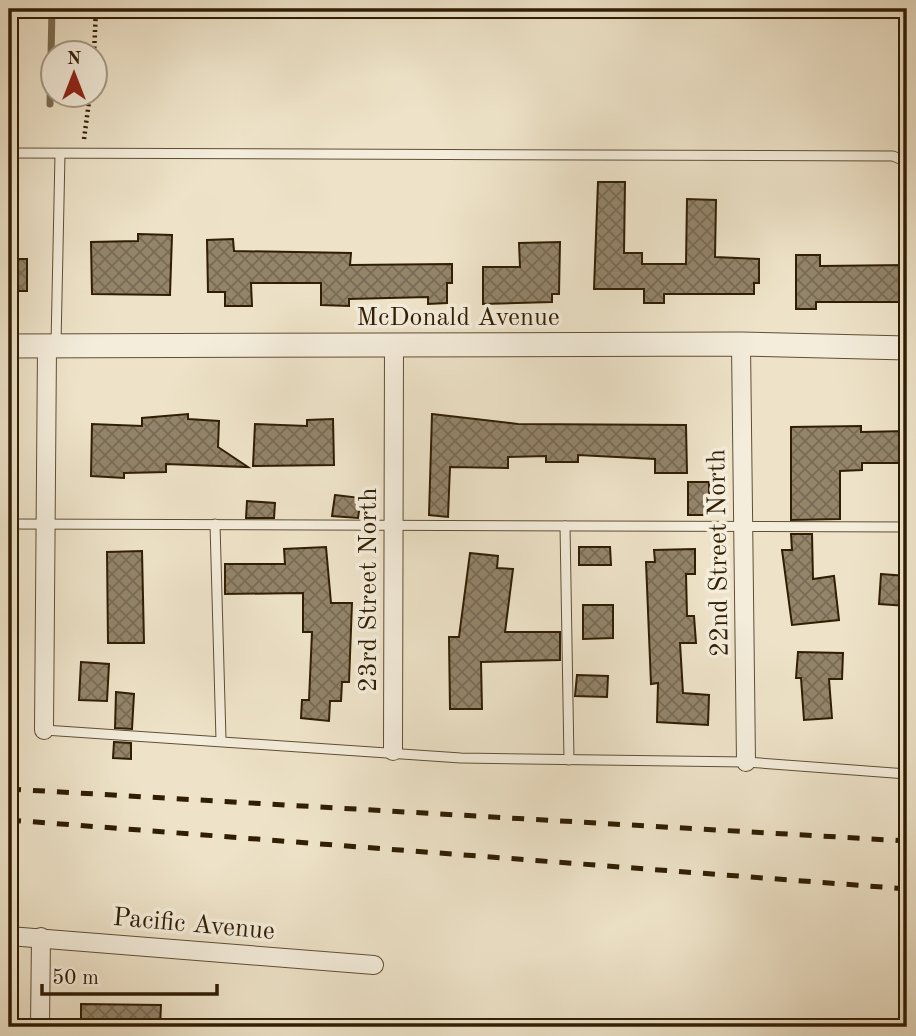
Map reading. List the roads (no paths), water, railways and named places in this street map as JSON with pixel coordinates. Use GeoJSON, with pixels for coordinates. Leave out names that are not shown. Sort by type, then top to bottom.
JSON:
{"type":"FeatureCollection","features":[{"type":"Feature","properties":{"kind":"street","name":"McDonald Avenue"},"geometry":{"type":"LineString","coordinates":[[9,346],[741,344],[907,348]]}},
{"type":"Feature","properties":{"kind":"street","name":"22nd Street North"},"geometry":{"type":"LineString","coordinates":[[741,344],[746,762]]}},
{"type":"Feature","properties":{"kind":"street","name":"23rd Street North"},"geometry":{"type":"LineString","coordinates":[[393,751],[394,345]]}},
{"type":"Feature","properties":{"kind":"street"},"geometry":{"type":"LineString","coordinates":[[44,730],[51,346]]}},
{"type":"Feature","properties":{"kind":"street","name":"Pacific Avenue"},"geometry":{"type":"LineString","coordinates":[[9,936],[374,965]]}},
{"type":"Feature","properties":{"kind":"street"},"geometry":{"type":"LineString","coordinates":[[40,1027],[41,937]]}},
{"type":"Feature","properties":{"kind":"lane"},"geometry":{"type":"LineString","coordinates":[[9,153],[893,156],[907,162]]}},
{"type":"Feature","properties":{"kind":"lane"},"geometry":{"type":"LineString","coordinates":[[51,346],[60,154]]}},
{"type":"Feature","properties":{"kind":"lane"},"geometry":{"type":"LineString","coordinates":[[9,524],[907,527]]}},
{"type":"Feature","properties":{"kind":"lane"},"geometry":{"type":"LineString","coordinates":[[215,524],[221,740]]}},
{"type":"Feature","properties":{"kind":"lane"},"geometry":{"type":"LineString","coordinates":[[565,526],[569,760]]}},
{"type":"Feature","properties":{"kind":"lane"},"geometry":{"type":"LineString","coordinates":[[44,730],[393,751],[461,758],[746,762],[907,774]]}},
{"type":"Feature","properties":{"kind":"waterway"},"geometry":{"type":"LineString","coordinates":[[51,38],[52,9]]}},
{"type":"Feature","properties":{"kind":"railway"},"geometry":{"type":"LineString","coordinates":[[9,789],[907,841]]}},
{"type":"Feature","properties":{"kind":"railway"},"geometry":{"type":"LineString","coordinates":[[9,820],[907,889]]}}]}
